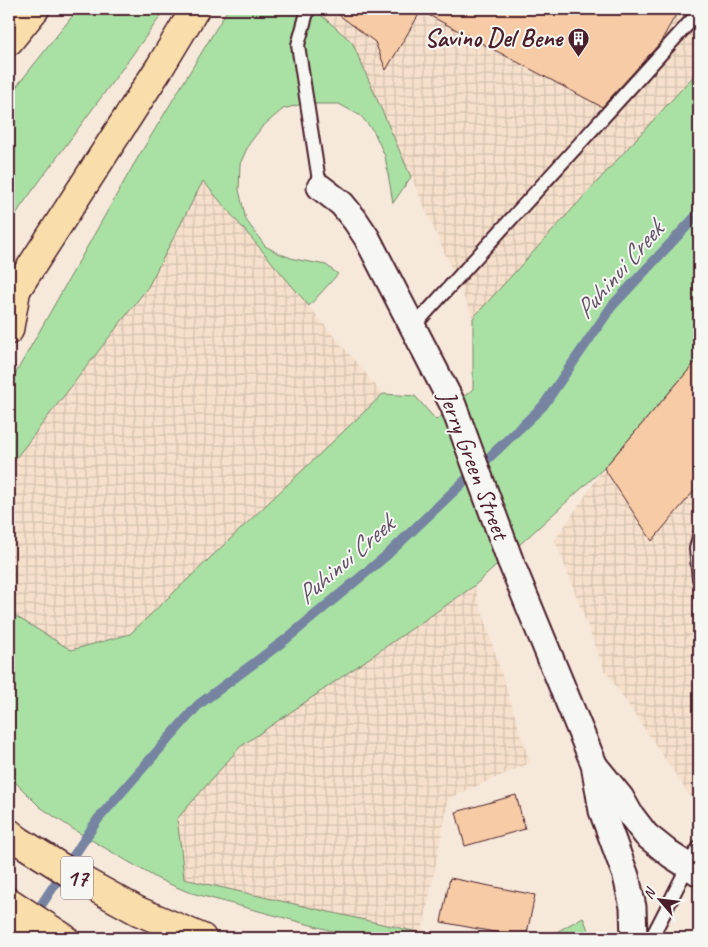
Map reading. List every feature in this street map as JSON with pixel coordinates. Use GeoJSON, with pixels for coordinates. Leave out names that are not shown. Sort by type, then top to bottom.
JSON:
{"type":"FeatureCollection","features":[{"type":"Feature","properties":{"kind":"main road"},"geometry":{"type":"LineString","coordinates":[[9,41],[35,9]]}},
{"type":"Feature","properties":{"kind":"main road"},"geometry":{"type":"LineString","coordinates":[[9,330],[13,296],[160,67],[195,9]]}},
{"type":"Feature","properties":{"kind":"main road","name":"17"},"geometry":{"type":"LineString","coordinates":[[14,837],[78,878],[138,911],[202,938]]}},
{"type":"Feature","properties":{"kind":"main road","name":"17"},"geometry":{"type":"LineString","coordinates":[[9,902],[64,938]]}},
{"type":"Feature","properties":{"kind":"main road"},"geometry":{"type":"LineString","coordinates":[[9,929],[23,938]]}},
{"type":"Feature","properties":{"kind":"street","name":"Jerry Green Street"},"geometry":{"type":"LineString","coordinates":[[320,187],[342,204],[367,238],[454,405],[510,560],[594,764],[602,811],[626,876],[633,907],[634,938]]}},
{"type":"Feature","properties":{"kind":"street","name":"Jerry Green Street"},"geometry":{"type":"LineString","coordinates":[[594,764],[621,798],[630,814],[646,835],[670,855],[696,862]]}},
{"type":"Feature","properties":{"kind":"lane"},"geometry":{"type":"LineString","coordinates":[[308,9],[298,45],[320,187]]}},
{"type":"Feature","properties":{"kind":"lane"},"geometry":{"type":"LineString","coordinates":[[414,326],[699,12]]}},
{"type":"Feature","properties":{"kind":"lane"},"geometry":{"type":"LineString","coordinates":[[699,536],[696,549],[699,579]]}},
{"type":"Feature","properties":{"kind":"lane"},"geometry":{"type":"LineString","coordinates":[[651,938],[696,862]]}},
{"type":"Feature","properties":{"kind":"shaded area"},"geometry":{"type":"Polygon","coordinates":[[[314,9],[699,9],[699,70],[473,318],[352,42],[314,9]]]}},
{"type":"Feature","properties":{"kind":"shaded area"},"geometry":{"type":"Polygon","coordinates":[[[203,181],[383,394],[130,634],[71,651],[9,612],[9,467],[148,287],[203,181]]]}},
{"type":"Feature","properties":{"kind":"shaded area"},"geometry":{"type":"Polygon","coordinates":[[[699,358],[699,809],[604,669],[555,540],[604,468],[699,358]]]}},
{"type":"Feature","properties":{"kind":"shaded area"},"geometry":{"type":"Polygon","coordinates":[[[474,586],[530,763],[449,798],[422,933],[183,879],[176,819],[240,747],[474,586]]]}},
{"type":"Feature","properties":{"kind":"green space"},"geometry":{"type":"Polygon","coordinates":[[[78,9],[166,9],[9,225],[9,96],[78,9]]]}},
{"type":"Feature","properties":{"kind":"green space"},"geometry":{"type":"Polygon","coordinates":[[[228,9],[314,9],[352,42],[411,177],[393,203],[385,156],[374,132],[361,116],[339,104],[302,104],[283,109],[262,127],[249,144],[240,164],[239,190],[246,220],[265,246],[294,259],[326,265],[338,274],[309,306],[203,181],[148,287],[9,467],[9,385],[134,164],[228,9]]]}},
{"type":"Feature","properties":{"kind":"green space"},"geometry":{"type":"Polygon","coordinates":[[[699,70],[699,358],[604,468],[474,586],[240,747],[177,819],[184,879],[444,938],[359,938],[188,892],[158,879],[76,831],[40,807],[9,776],[9,612],[71,650],[130,634],[383,394],[415,396],[436,420],[473,389],[473,318],[699,70]]]}},
{"type":"Feature","properties":{"kind":"green space"},"geometry":{"type":"Polygon","coordinates":[[[583,917],[590,935],[589,938],[546,938],[583,917]]]}},
{"type":"Feature","properties":{"kind":"building","name":"Savino Del Bene"},"geometry":{"type":"Polygon","coordinates":[[[331,9],[679,9],[660,43],[602,107],[421,11],[386,70],[375,42],[331,9]]]}},
{"type":"Feature","properties":{"kind":"building"},"geometry":{"type":"Polygon","coordinates":[[[699,358],[699,485],[652,541],[604,468],[699,358]]]}},
{"type":"Feature","properties":{"kind":"building"},"geometry":{"type":"Polygon","coordinates":[[[516,795],[525,829],[465,846],[456,812],[516,795]]]}},
{"type":"Feature","properties":{"kind":"building"},"geometry":{"type":"Polygon","coordinates":[[[450,878],[535,895],[526,938],[441,922],[450,878]]]}},
{"type":"Feature","properties":{"kind":"waterway","name":"Puhinui Creek"},"geometry":{"type":"LineString","coordinates":[[34,916],[98,819],[198,705],[285,640],[387,555],[543,406],[612,306],[699,213]]}},
{"type":"Feature","properties":{"kind":"place","name":"Savino Del Bene"},"geometry":{"type":"Point","coordinates":[578,57]}}]}
